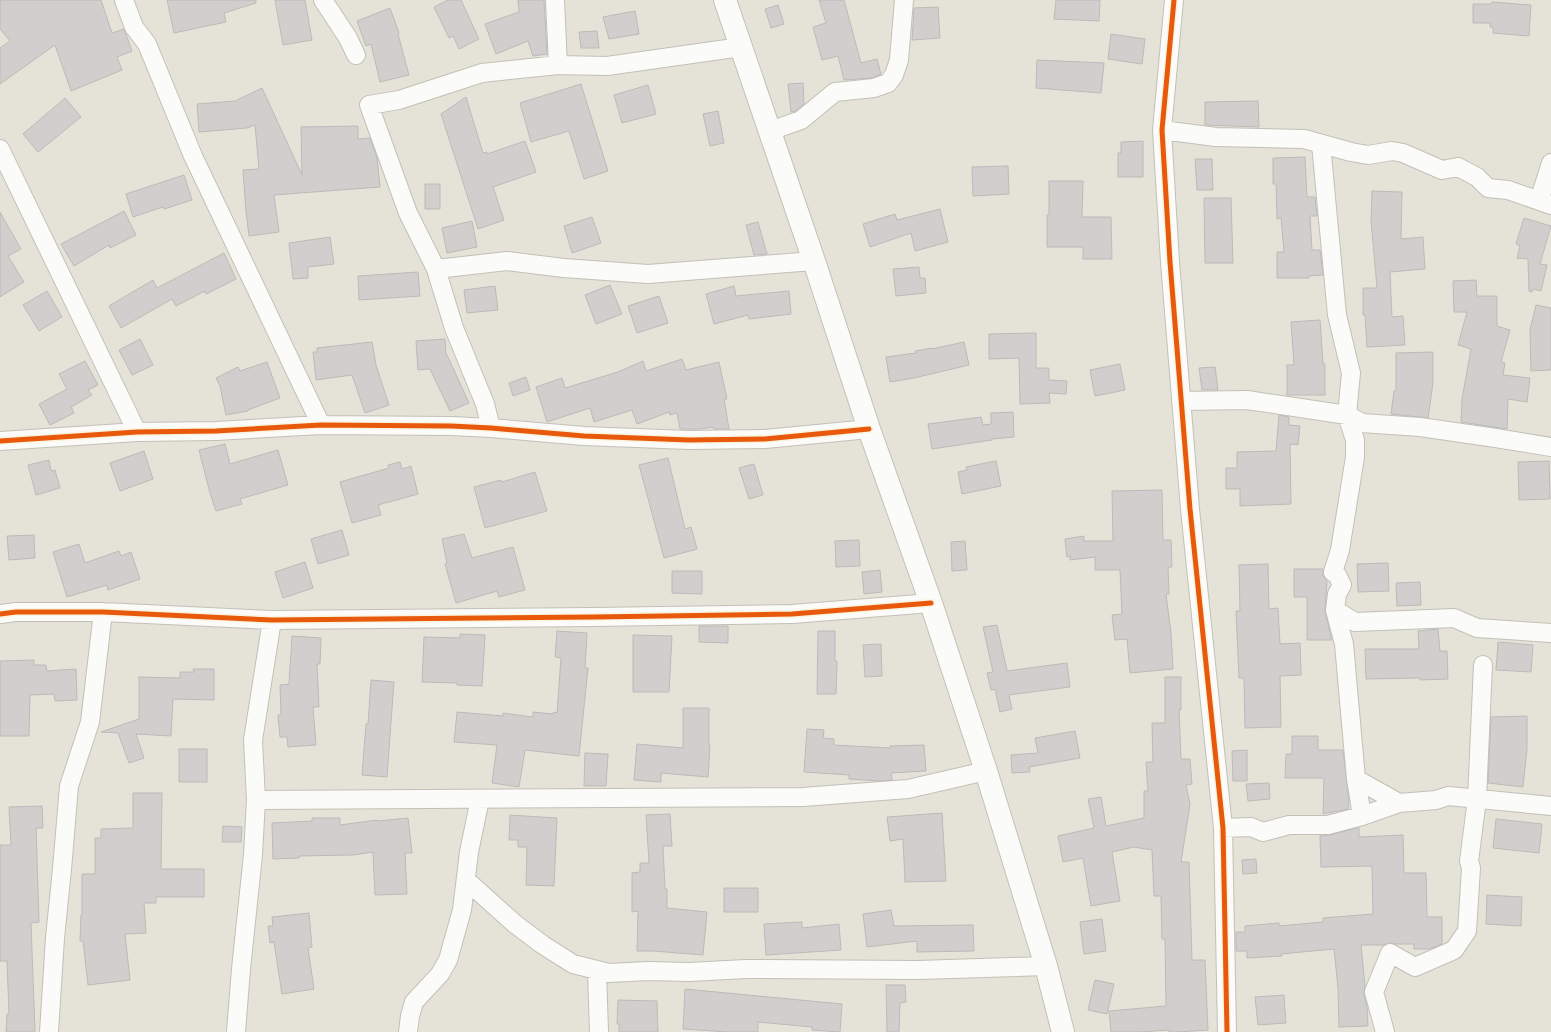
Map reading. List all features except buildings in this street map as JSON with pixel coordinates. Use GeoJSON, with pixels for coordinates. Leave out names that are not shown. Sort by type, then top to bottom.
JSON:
{"type":"FeatureCollection","features":[{"type":"Feature","properties":{"kind":"main road"},"geometry":{"type":"LineString","coordinates":[[725,0],[814,261],[868,429],[931,603],[986,770],[1046,966],[1063,1032]]}},
{"type":"Feature","properties":{"kind":"street"},"geometry":{"type":"LineString","coordinates":[[124,0],[134,27],[147,44],[205,183],[321,425]]}},
{"type":"Feature","properties":{"kind":"street"},"geometry":{"type":"LineString","coordinates":[[323,0],[348,38],[356,55]]}},
{"type":"Feature","properties":{"kind":"street"},"geometry":{"type":"LineString","coordinates":[[555,0],[558,65]]}},
{"type":"Feature","properties":{"kind":"street"},"geometry":{"type":"LineString","coordinates":[[770,131],[801,120],[835,92],[874,88],[888,83],[894,75],[899,60],[904,0]]}},
{"type":"Feature","properties":{"kind":"street"},"geometry":{"type":"LineString","coordinates":[[1174,0],[1162,130],[1170,262],[1190,509],[1223,828],[1227,1032]]}},
{"type":"Feature","properties":{"kind":"street"},"geometry":{"type":"LineString","coordinates":[[491,428],[485,404],[454,328],[436,269],[408,213],[369,105],[399,100],[482,73],[558,65],[607,66],[741,47]]}},
{"type":"Feature","properties":{"kind":"street"},"geometry":{"type":"LineString","coordinates":[[1162,130],[1216,137],[1304,139],[1368,155],[1392,151],[1403,153],[1442,170],[1458,167],[1477,177],[1488,188],[1508,190],[1545,203],[1551,163]]}},
{"type":"Feature","properties":{"kind":"street"},"geometry":{"type":"LineString","coordinates":[[1321,144],[1337,315],[1351,373],[1346,415],[1355,440],[1355,457],[1340,550],[1332,572],[1337,575],[1342,586],[1337,594],[1335,610],[1344,644],[1356,779],[1362,816]]}},
{"type":"Feature","properties":{"kind":"street"},"geometry":{"type":"LineString","coordinates":[[0,149],[137,432]]}},
{"type":"Feature","properties":{"kind":"street"},"geometry":{"type":"LineString","coordinates":[[436,269],[507,261],[564,268],[648,274],[814,261]]}},
{"type":"Feature","properties":{"kind":"street"},"geometry":{"type":"LineString","coordinates":[[1181,401],[1247,400],[1346,415],[1362,423],[1420,427],[1489,436],[1551,447]]}},
{"type":"Feature","properties":{"kind":"street"},"geometry":{"type":"LineString","coordinates":[[0,441],[137,432],[216,431],[321,425],[411,425],[491,428],[584,436],[689,440],[765,439],[868,429]]}},
{"type":"Feature","properties":{"kind":"street"},"geometry":{"type":"LineString","coordinates":[[0,614],[16,612],[103,612],[272,620],[792,614],[931,603]]}},
{"type":"Feature","properties":{"kind":"street"},"geometry":{"type":"LineString","coordinates":[[1335,610],[1355,622],[1454,618],[1477,628],[1551,633]]}},
{"type":"Feature","properties":{"kind":"street"},"geometry":{"type":"LineString","coordinates":[[50,1032],[55,938],[68,786],[90,722],[103,612]]}},
{"type":"Feature","properties":{"kind":"street"},"geometry":{"type":"LineString","coordinates":[[236,1032],[253,855],[256,800],[253,740],[272,620]]}},
{"type":"Feature","properties":{"kind":"street"},"geometry":{"type":"LineString","coordinates":[[1344,644],[1355,622]]}},
{"type":"Feature","properties":{"kind":"street"},"geometry":{"type":"LineString","coordinates":[[1386,1032],[1374,992],[1390,953],[1415,967],[1454,950],[1468,931],[1471,868],[1469,861],[1477,799],[1483,665]]}},
{"type":"Feature","properties":{"kind":"street"},"geometry":{"type":"LineString","coordinates":[[256,800],[803,797],[908,789],[986,770]]}},
{"type":"Feature","properties":{"kind":"street"},"geometry":{"type":"LineString","coordinates":[[1356,779],[1399,803]]}},
{"type":"Feature","properties":{"kind":"street"},"geometry":{"type":"LineString","coordinates":[[1223,828],[1251,827],[1263,832],[1289,825],[1328,825],[1362,816],[1399,803],[1436,800],[1448,796],[1551,806]]}},
{"type":"Feature","properties":{"kind":"street"},"geometry":{"type":"LineString","coordinates":[[408,1032],[414,1002],[440,974],[448,960],[462,910],[469,852],[480,799]]}},
{"type":"Feature","properties":{"kind":"street"},"geometry":{"type":"LineString","coordinates":[[466,880],[515,924],[543,945],[573,964],[609,973],[781,969],[918,970],[1046,966]]}},
{"type":"Feature","properties":{"kind":"street"},"geometry":{"type":"LineString","coordinates":[[597,970],[600,1032]]}},
{"type":"Feature","properties":{"kind":"cycle path"},"geometry":{"type":"LineString","coordinates":[[1174,0],[1162,130],[1170,262],[1190,509],[1223,828],[1227,1032]]}},
{"type":"Feature","properties":{"kind":"cycle path"},"geometry":{"type":"LineString","coordinates":[[0,441],[137,432],[216,431],[321,425],[451,426],[584,436],[689,440],[765,439],[869,429]]}},
{"type":"Feature","properties":{"kind":"cycle path"},"geometry":{"type":"LineString","coordinates":[[0,614],[16,612],[103,612],[272,620],[594,617],[792,614],[931,603]]}}]}
